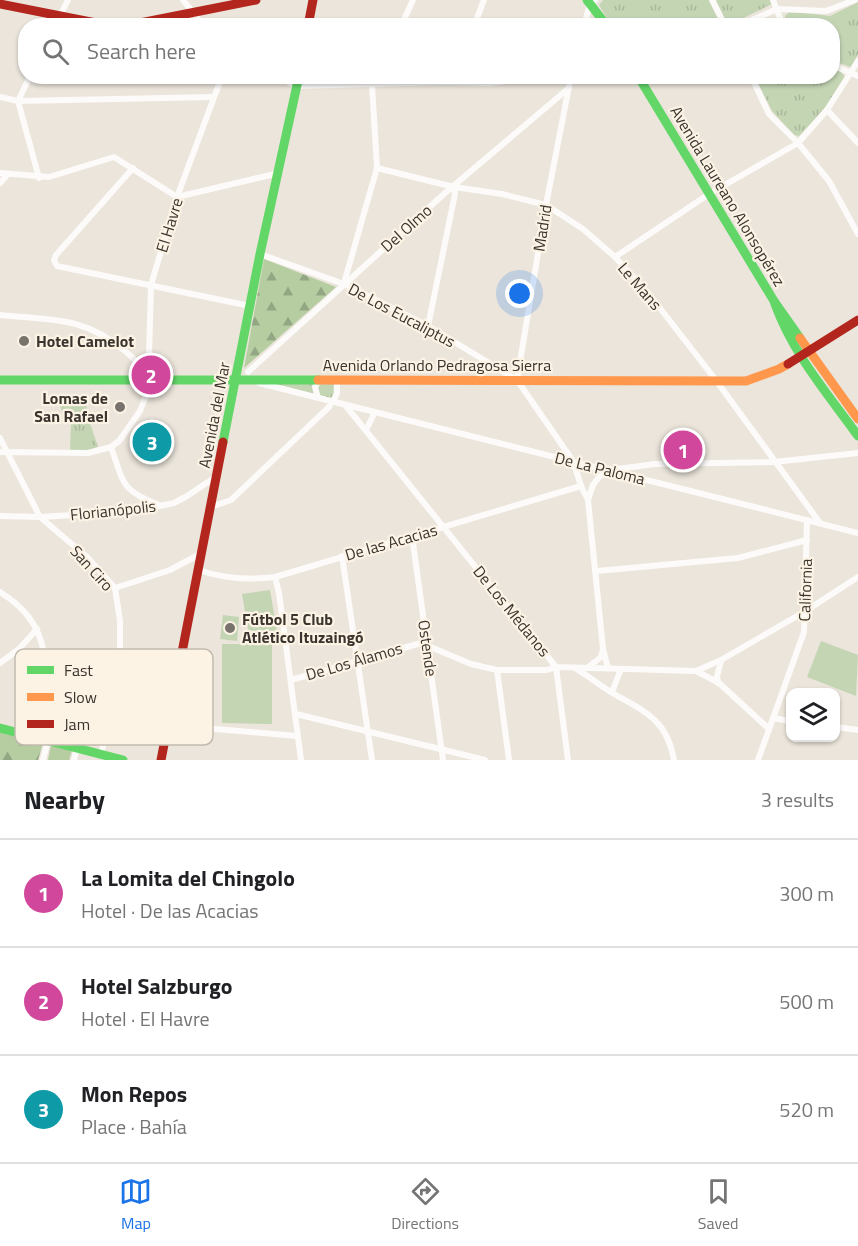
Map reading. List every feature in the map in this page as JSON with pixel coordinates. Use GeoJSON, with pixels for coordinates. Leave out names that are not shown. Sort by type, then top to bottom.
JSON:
{"type":"FeatureCollection","features":[{"type":"Feature","properties":{"kind":"street"},"geometry":{"type":"LineString","coordinates":[[59,18],[68,0]]}},
{"type":"Feature","properties":{"kind":"street"},"geometry":{"type":"LineString","coordinates":[[183,0],[198,18]]}},
{"type":"Feature","properties":{"kind":"street"},"geometry":{"type":"LineString","coordinates":[[166,18],[256,0]]}},
{"type":"Feature","properties":{"kind":"street"},"geometry":{"type":"LineString","coordinates":[[310,18],[313,0]]}},
{"type":"Feature","properties":{"kind":"street"},"geometry":{"type":"LineString","coordinates":[[405,18],[413,0]]}},
{"type":"Feature","properties":{"kind":"street"},"geometry":{"type":"LineString","coordinates":[[477,18],[484,0]]}},
{"type":"Feature","properties":{"kind":"street"},"geometry":{"type":"LineString","coordinates":[[712,0],[721,18]]}},
{"type":"Feature","properties":{"kind":"street"},"geometry":{"type":"LineString","coordinates":[[774,0],[780,18]]}},
{"type":"Feature","properties":{"kind":"street"},"geometry":{"type":"LineString","coordinates":[[756,18],[777,9],[826,11],[855,0]]}},
{"type":"Feature","properties":{"kind":"street"},"geometry":{"type":"LineString","coordinates":[[586,18],[591,1]]}},
{"type":"Feature","properties":{"kind":"street"},"geometry":{"type":"LineString","coordinates":[[591,1],[602,18]]}},
{"type":"Feature","properties":{"kind":"street"},"geometry":{"type":"LineString","coordinates":[[0,4],[47,18]]}},
{"type":"Feature","properties":{"kind":"street"},"geometry":{"type":"LineString","coordinates":[[615,256],[709,194],[798,143],[855,75],[858,61]]}},
{"type":"Feature","properties":{"kind":"street"},"geometry":{"type":"LineString","coordinates":[[840,68],[855,75]]}},
{"type":"Feature","properties":{"kind":"street"},"geometry":{"type":"LineString","coordinates":[[26,84],[18,101],[39,178]]}},
{"type":"Feature","properties":{"kind":"street","name":"El Havre"},"geometry":{"type":"LineString","coordinates":[[111,447],[119,441],[140,411],[148,391],[151,285],[177,197],[219,84]]}},
{"type":"Feature","properties":{"kind":"street","name":"Avenida del Mar"},"geometry":{"type":"LineString","coordinates":[[184,649],[260,254],[297,84]]}},
{"type":"Feature","properties":{"kind":"street"},"geometry":{"type":"LineString","coordinates":[[354,84],[384,84]]}},
{"type":"Feature","properties":{"kind":"street","name":"Madrid"},"geometry":{"type":"LineString","coordinates":[[517,380],[569,84]]}},
{"type":"Feature","properties":{"kind":"street","name":"Avenida Laureano Alonsopérez"},"geometry":{"type":"LineString","coordinates":[[642,84],[788,327],[858,436]]}},
{"type":"Feature","properties":{"kind":"street"},"geometry":{"type":"LineString","coordinates":[[755,84],[769,114],[798,143],[829,181],[858,234]]}},
{"type":"Feature","properties":{"kind":"street"},"geometry":{"type":"LineString","coordinates":[[344,284],[377,168],[372,85]]}},
{"type":"Feature","properties":{"kind":"street","name":"Del Olmo"},"geometry":{"type":"LineString","coordinates":[[248,376],[344,284],[445,193],[568,88]]}},
{"type":"Feature","properties":{"kind":"street"},"geometry":{"type":"LineString","coordinates":[[0,97],[18,101],[213,97]]}},
{"type":"Feature","properties":{"kind":"street"},"geometry":{"type":"LineString","coordinates":[[827,110],[858,143]]}},
{"type":"Feature","properties":{"kind":"street"},"geometry":{"type":"LineString","coordinates":[[0,172],[39,178],[49,177],[114,157],[177,197],[279,174]]}},
{"type":"Feature","properties":{"kind":"street"},"geometry":{"type":"LineString","coordinates":[[133,168],[56,255],[54,261],[57,266],[250,306]]}},
{"type":"Feature","properties":{"kind":"street","name":"Le Mans"},"geometry":{"type":"LineString","coordinates":[[377,168],[454,187],[502,194],[546,205],[583,229],[615,256],[649,294],[715,379],[820,524]]}},
{"type":"Feature","properties":{"kind":"street"},"geometry":{"type":"LineString","coordinates":[[0,183],[8,174]]}},
{"type":"Feature","properties":{"kind":"street"},"geometry":{"type":"LineString","coordinates":[[428,326],[455,194],[454,187]]}},
{"type":"Feature","properties":{"kind":"street","name":"De Los Eucaliptus"},"geometry":{"type":"LineString","coordinates":[[260,254],[344,284],[428,326],[517,380],[573,461],[580,486],[588,500],[603,648],[608,668]]}},
{"type":"Feature","properties":{"kind":"street"},"geometry":{"type":"LineString","coordinates":[[0,315],[72,322],[95,329],[131,356],[144,370],[148,379]]}},
{"type":"Feature","properties":{"kind":"street","name":"Avenida Orlando Pedragosa Sierra"},"geometry":{"type":"LineString","coordinates":[[0,380],[236,379],[248,376],[319,380],[715,379],[746,381],[766,375],[858,320]]}},
{"type":"Feature","properties":{"kind":"street","name":"De La Paloma"},"geometry":{"type":"LineString","coordinates":[[248,376],[344,405],[858,533]]}},
{"type":"Feature","properties":{"kind":"street","name":"Avenida Laureano Alonsopérez"},"geometry":{"type":"LineString","coordinates":[[822,377],[858,419]]}},
{"type":"Feature","properties":{"kind":"street"},"geometry":{"type":"LineString","coordinates":[[318,398],[315,387],[319,380]]}},
{"type":"Feature","properties":{"kind":"street"},"geometry":{"type":"LineString","coordinates":[[212,507],[231,500],[333,402],[337,394],[337,380]]}},
{"type":"Feature","properties":{"kind":"street"},"geometry":{"type":"LineString","coordinates":[[337,394],[344,405]]}},
{"type":"Feature","properties":{"kind":"street","name":"De Los Médanos"},"geometry":{"type":"LineString","coordinates":[[344,405],[556,667],[696,671],[719,683],[769,729]]}},
{"type":"Feature","properties":{"kind":"street"},"geometry":{"type":"LineString","coordinates":[[366,430],[375,412]]}},
{"type":"Feature","properties":{"kind":"street","name":"San Ciro"},"geometry":{"type":"LineString","coordinates":[[0,438],[3,453],[40,517],[88,558],[115,588],[120,621],[120,649]]}},
{"type":"Feature","properties":{"kind":"street"},"geometry":{"type":"LineString","coordinates":[[3,453],[88,453],[111,447],[122,482],[132,492],[160,506]]}},
{"type":"Feature","properties":{"kind":"street"},"geometry":{"type":"LineString","coordinates":[[588,500],[593,484],[610,470],[655,464],[774,462],[858,453]]}},
{"type":"Feature","properties":{"kind":"street","name":"Florianópolis"},"geometry":{"type":"LineString","coordinates":[[0,516],[40,517],[124,512],[160,506],[174,503],[217,476]]}},
{"type":"Feature","properties":{"kind":"street","name":"De las Acacias"},"geometry":{"type":"LineString","coordinates":[[199,570],[235,579],[275,577],[580,486]]}},
{"type":"Feature","properties":{"kind":"street","name":"California"},"geometry":{"type":"LineString","coordinates":[[758,760],[804,632],[807,520]]}},
{"type":"Feature","properties":{"kind":"street","name":"Ostende"},"geometry":{"type":"LineString","coordinates":[[412,536],[443,760]]}},
{"type":"Feature","properties":{"kind":"street"},"geometry":{"type":"LineString","coordinates":[[597,571],[738,558],[807,540]]}},
{"type":"Feature","properties":{"kind":"street"},"geometry":{"type":"LineString","coordinates":[[115,588],[170,570],[202,553]]}},
{"type":"Feature","properties":{"kind":"street"},"geometry":{"type":"LineString","coordinates":[[342,556],[372,760]]}},
{"type":"Feature","properties":{"kind":"street"},"geometry":{"type":"LineString","coordinates":[[275,577],[301,760]]}},
{"type":"Feature","properties":{"kind":"street"},"geometry":{"type":"LineString","coordinates":[[696,671],[721,660],[804,612],[858,577]]}},
{"type":"Feature","properties":{"kind":"street"},"geometry":{"type":"LineString","coordinates":[[1,594],[20,607],[32,619],[43,649]]}},
{"type":"Feature","properties":{"kind":"street"},"geometry":{"type":"LineString","coordinates":[[19,649],[37,629]]}},
{"type":"Feature","properties":{"kind":"street","name":"De Los Álamos"},"geometry":{"type":"LineString","coordinates":[[291,680],[421,643],[427,645]]}},
{"type":"Feature","properties":{"kind":"street"},"geometry":{"type":"LineString","coordinates":[[427,645],[471,664],[497,670],[547,670],[556,667],[568,760]]}},
{"type":"Feature","properties":{"kind":"street"},"geometry":{"type":"LineString","coordinates":[[586,668],[601,657],[603,648]]}},
{"type":"Feature","properties":{"kind":"street"},"geometry":{"type":"LineString","coordinates":[[0,663],[15,652]]}},
{"type":"Feature","properties":{"kind":"street"},"geometry":{"type":"LineString","coordinates":[[719,683],[717,668],[721,660]]}},
{"type":"Feature","properties":{"kind":"street"},"geometry":{"type":"LineString","coordinates":[[574,668],[648,712],[661,725],[671,743],[674,760]]}},
{"type":"Feature","properties":{"kind":"street"},"geometry":{"type":"LineString","coordinates":[[612,692],[621,669]]}},
{"type":"Feature","properties":{"kind":"street"},"geometry":{"type":"LineString","coordinates":[[497,670],[509,760]]}},
{"type":"Feature","properties":{"kind":"street"},"geometry":{"type":"LineString","coordinates":[[296,714],[485,760]]}},
{"type":"Feature","properties":{"kind":"street"},"geometry":{"type":"LineString","coordinates":[[773,718],[786,720]]}},
{"type":"Feature","properties":{"kind":"street"},"geometry":{"type":"LineString","coordinates":[[0,728],[15,732]]}},
{"type":"Feature","properties":{"kind":"street"},"geometry":{"type":"LineString","coordinates":[[840,728],[858,730]]}},
{"type":"Feature","properties":{"kind":"street"},"geometry":{"type":"LineString","coordinates":[[213,729],[297,736]]}},
{"type":"Feature","properties":{"kind":"street"},"geometry":{"type":"LineString","coordinates":[[43,760],[47,745]]}},
{"type":"Feature","properties":{"kind":"street"},"geometry":{"type":"LineString","coordinates":[[69,745],[123,760]]}},
{"type":"Feature","properties":{"kind":"street","name":"San Ciro"},"geometry":{"type":"LineString","coordinates":[[101,755],[103,745]]}},
{"type":"Feature","properties":{"kind":"street","name":"Avenida del Mar"},"geometry":{"type":"LineString","coordinates":[[161,760],[164,745]]}},
{"type":"Feature","properties":{"kind":"street"},"geometry":{"type":"LineString","coordinates":[[74,760],[77,747]]}},
{"type":"Feature","properties":{"kind":"green space"},"geometry":{"type":"Polygon","coordinates":[[[603,0],[709,0],[718,18],[607,18],[599,5],[603,0]]]}},
{"type":"Feature","properties":{"kind":"green space"},"geometry":{"type":"Polygon","coordinates":[[[716,0],[770,0],[772,4],[743,18],[725,18],[716,0]]]}},
{"type":"Feature","properties":{"kind":"green space"},"geometry":{"type":"Polygon","coordinates":[[[858,2],[858,54],[851,67],[840,63],[840,18],[785,18],[785,16],[790,11],[830,16],[858,2]]]}},
{"type":"Feature","properties":{"kind":"green space"},"geometry":{"type":"Polygon","coordinates":[[[840,72],[845,77],[824,109],[799,136],[794,135],[772,111],[758,84],[840,84],[840,72]]]}},
{"type":"Feature","properties":{"kind":"green space"},"geometry":{"type":"Polygon","coordinates":[[[264,259],[336,287],[244,368],[264,259]]]}},
{"type":"Feature","properties":{"kind":"green space"},"geometry":{"type":"Polygon","coordinates":[[[268,382],[334,382],[333,399],[268,382]]]}},
{"type":"Feature","properties":{"kind":"green space"},"geometry":{"type":"Polygon","coordinates":[[[87,404],[86,411],[98,447],[89,450],[70,450],[71,422],[65,417],[60,406],[87,404]]]}},
{"type":"Feature","properties":{"kind":"green space"},"geometry":{"type":"Polygon","coordinates":[[[270,590],[278,637],[250,641],[242,594],[270,590]]]}},
{"type":"Feature","properties":{"kind":"green space","name":"Fútbol 5 Club Atlético Ituzaingó"},"geometry":{"type":"Polygon","coordinates":[[[223,615],[239,617],[237,641],[220,639],[223,615]]]}},
{"type":"Feature","properties":{"kind":"green space"},"geometry":{"type":"Polygon","coordinates":[[[821,641],[858,655],[856,696],[807,677],[821,641]]]}},
{"type":"Feature","properties":{"kind":"green space"},"geometry":{"type":"Polygon","coordinates":[[[222,644],[272,644],[272,724],[222,723],[222,644]]]}},
{"type":"Feature","properties":{"kind":"green space"},"geometry":{"type":"Polygon","coordinates":[[[0,732],[15,736],[15,745],[42,745],[38,760],[0,760],[0,732]]]}},
{"type":"Feature","properties":{"kind":"green space"},"geometry":{"type":"Polygon","coordinates":[[[51,745],[72,750],[69,760],[48,760],[51,745]]]}},
{"type":"Feature","properties":{"kind":"traffic: fast"},"geometry":{"type":"LineString","coordinates":[[587,0],[601,18]]}},
{"type":"Feature","properties":{"kind":"traffic: fast"},"geometry":{"type":"LineString","coordinates":[[223,442],[260,254],[297,84]]}},
{"type":"Feature","properties":{"kind":"traffic: fast"},"geometry":{"type":"LineString","coordinates":[[643,84],[774,301],[800,338]]}},
{"type":"Feature","properties":{"kind":"traffic: fast"},"geometry":{"type":"LineString","coordinates":[[775,304],[801,357],[858,436]]}},
{"type":"Feature","properties":{"kind":"traffic: fast"},"geometry":{"type":"LineString","coordinates":[[0,380],[318,380]]}},
{"type":"Feature","properties":{"kind":"traffic: fast"},"geometry":{"type":"LineString","coordinates":[[0,728],[15,732]]}},
{"type":"Feature","properties":{"kind":"traffic: fast"},"geometry":{"type":"LineString","coordinates":[[65,745],[123,760]]}},
{"type":"Feature","properties":{"kind":"traffic: slow"},"geometry":{"type":"LineString","coordinates":[[800,338],[858,419]]}},
{"type":"Feature","properties":{"kind":"traffic: slow"},"geometry":{"type":"LineString","coordinates":[[318,380],[746,381],[788,364]]}},
{"type":"Feature","properties":{"kind":"traffic: jam"},"geometry":{"type":"LineString","coordinates":[[165,18],[256,0]]}},
{"type":"Feature","properties":{"kind":"traffic: jam"},"geometry":{"type":"LineString","coordinates":[[310,18],[313,0]]}},
{"type":"Feature","properties":{"kind":"traffic: jam"},"geometry":{"type":"LineString","coordinates":[[0,4],[71,18]]}},
{"type":"Feature","properties":{"kind":"traffic: jam"},"geometry":{"type":"LineString","coordinates":[[788,364],[858,320]]}},
{"type":"Feature","properties":{"kind":"traffic: jam"},"geometry":{"type":"LineString","coordinates":[[183,649],[223,442]]}},
{"type":"Feature","properties":{"kind":"traffic: jam"},"geometry":{"type":"LineString","coordinates":[[161,760],[164,745]]}},
{"type":"Feature","properties":{"kind":"place","name":"Hotel Camelot"},"geometry":{"type":"Point","coordinates":[24,341]}},
{"type":"Feature","properties":{"kind":"place","name":"Hotel Salzburgo"},"geometry":{"type":"Point","coordinates":[151,375]}},
{"type":"Feature","properties":{"kind":"place","name":"Lomas de San Rafael"},"geometry":{"type":"Point","coordinates":[120,407]}},
{"type":"Feature","properties":{"kind":"place","name":"Mon Repos"},"geometry":{"type":"Point","coordinates":[152,442]}},
{"type":"Feature","properties":{"kind":"place","name":"La Lomita del Chingolo"},"geometry":{"type":"Point","coordinates":[683,450]}},
{"type":"Feature","properties":{"kind":"place","name":"Fútbol 5 Club Atlético Ituzaingó"},"geometry":{"type":"Point","coordinates":[230,628]}}]}
